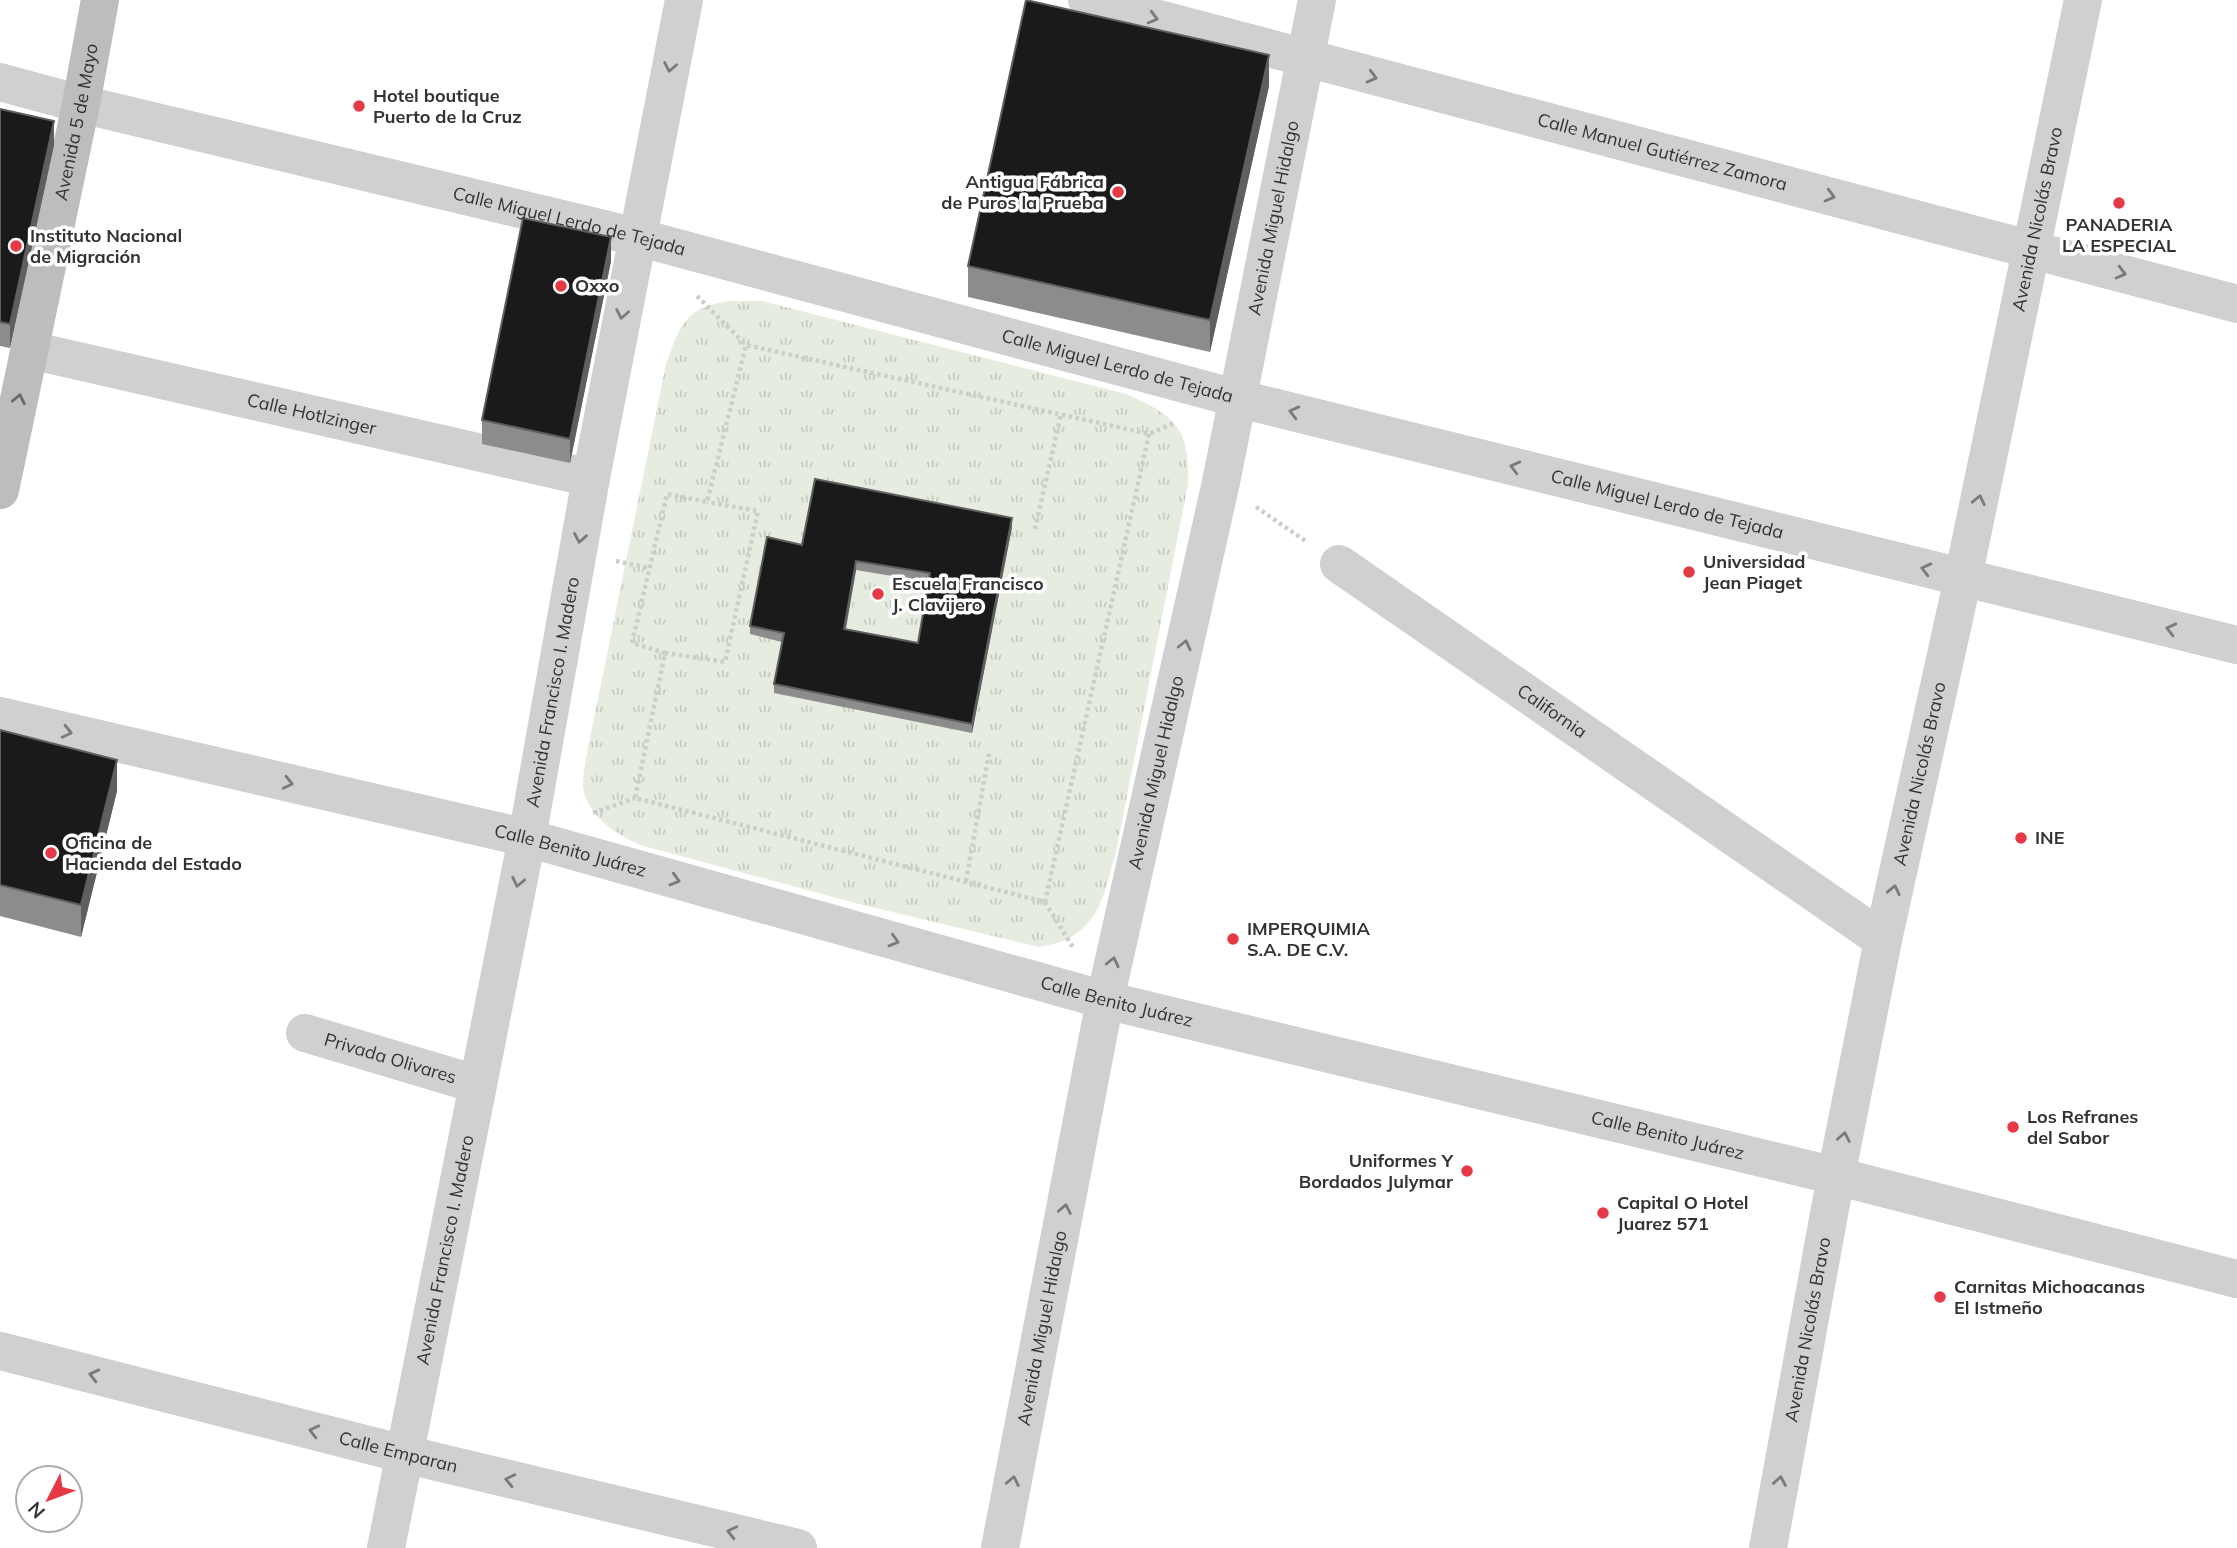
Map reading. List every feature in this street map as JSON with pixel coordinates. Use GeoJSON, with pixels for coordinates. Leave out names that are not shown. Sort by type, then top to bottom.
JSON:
{"type":"FeatureCollection","features":[{"type":"Feature","properties":{"kind":"street","name":"Avenida 5 de Mayo"},"geometry":{"type":"LineString","coordinates":[[0,489],[81,104],[100,0]]}},
{"type":"Feature","properties":{"kind":"street","name":"Avenida Francisco I. Madero"},"geometry":{"type":"LineString","coordinates":[[386,1548],[476,1084],[527,838],[637,237],[684,0]]}},
{"type":"Feature","properties":{"kind":"street","name":"Calle Manuel Gutiérrez Zamora"},"geometry":{"type":"LineString","coordinates":[[1087,0],[2237,304]]}},
{"type":"Feature","properties":{"kind":"street","name":"Avenida Miguel Hidalgo"},"geometry":{"type":"LineString","coordinates":[[1000,1548],[1105,1000],[1221,482],[1317,0]]}},
{"type":"Feature","properties":{"kind":"street","name":"Avenida Nicolás Bravo"},"geometry":{"type":"LineString","coordinates":[[1768,1548],[1836,1177],[1883,940],[1963,578],[2082,0]]}},
{"type":"Feature","properties":{"kind":"street","name":"Calle Miguel Lerdo de Tejada"},"geometry":{"type":"LineString","coordinates":[[0,82],[81,104],[637,237],[1236,398],[2237,645]]}},
{"type":"Feature","properties":{"kind":"street","name":"Calle Hotlzinger"},"geometry":{"type":"LineString","coordinates":[[30,350],[592,478]]}},
{"type":"Feature","properties":{"kind":"street","name":"California"},"geometry":{"type":"LineString","coordinates":[[1339,564],[1883,940]]}},
{"type":"Feature","properties":{"kind":"street","name":"Calle Benito Juárez"},"geometry":{"type":"LineString","coordinates":[[0,716],[527,838],[1105,1000],[1836,1177],[2237,1279]]}},
{"type":"Feature","properties":{"kind":"street","name":"Privada Olivares"},"geometry":{"type":"LineString","coordinates":[[304,1033],[476,1084]]}},
{"type":"Feature","properties":{"kind":"street","name":"Calle Emparan"},"geometry":{"type":"LineString","coordinates":[[0,1351],[404,1454],[798,1548]]}},
{"type":"Feature","properties":{"kind":"path"},"geometry":{"type":"LineString","coordinates":[[665,653],[635,798],[1045,902],[1149,433],[746,345],[707,502]]}},
{"type":"Feature","properties":{"kind":"path"},"geometry":{"type":"LineString","coordinates":[[1035,530],[1061,414]]}},
{"type":"Feature","properties":{"kind":"path"},"geometry":{"type":"LineString","coordinates":[[1221,482],[1339,564]]}},
{"type":"Feature","properties":{"kind":"path"},"geometry":{"type":"LineString","coordinates":[[667,494],[707,502],[758,511],[725,662],[665,653],[632,642],[667,494]]}},
{"type":"Feature","properties":{"kind":"path"},"geometry":{"type":"LineString","coordinates":[[966,881],[989,753]]}},
{"type":"Feature","properties":{"kind":"green space"},"geometry":{"type":"Polygon","coordinates":[[[731,301],[762,301],[1126,394],[1168,417],[1182,437],[1186,449],[1188,484],[1117,847],[1096,912],[1087,925],[1075,935],[1039,947],[859,904],[640,845],[606,824],[587,802],[583,784],[586,758],[666,364],[681,328],[694,313],[704,307],[731,301]]]}},
{"type":"Feature","properties":{"kind":"building","name":"Antigua Fábrica de Puros la Prueba"},"geometry":{"type":"Polygon","coordinates":[[[1026,0],[1269,55],[1210,320],[968,266],[1026,0]]]}},
{"type":"Feature","properties":{"kind":"building","name":"Instituto Nacional de Migración"},"geometry":{"type":"Polygon","coordinates":[[[0,109],[54,121],[10,324],[0,322],[0,109]]]}},
{"type":"Feature","properties":{"kind":"building"},"geometry":{"type":"Polygon","coordinates":[[[523,218],[611,237],[570,439],[482,420],[523,218]]]}},
{"type":"Feature","properties":{"kind":"building","name":"Escuela Francisco J. Clavijero"},"geometry":{"type":"Polygon","coordinates":[[[815,479],[1012,518],[972,724],[774,684],[784,633],[750,626],[767,537],[802,545],[815,479]],[[856,561],[844,629],[918,643],[930,573],[856,561]]]}},
{"type":"Feature","properties":{"kind":"building","name":"Oficina de Hacienda del Estado"},"geometry":{"type":"Polygon","coordinates":[[[0,730],[117,760],[81,905],[0,885],[0,730]]]}},
{"type":"Feature","properties":{"kind":"place","name":"Hotel boutique Puerto de la Cruz"},"geometry":{"type":"Point","coordinates":[359,106]}},
{"type":"Feature","properties":{"kind":"place","name":"Antigua Fábrica de Puros la Prueba"},"geometry":{"type":"Point","coordinates":[1118,192]}},
{"type":"Feature","properties":{"kind":"place","name":"PANADERIA LA ESPECIAL"},"geometry":{"type":"Point","coordinates":[2119,203]}},
{"type":"Feature","properties":{"kind":"place","name":"Instituto Nacional de Migración"},"geometry":{"type":"Point","coordinates":[16,246]}},
{"type":"Feature","properties":{"kind":"place","name":"Oxxo"},"geometry":{"type":"Point","coordinates":[561,286]}},
{"type":"Feature","properties":{"kind":"place","name":"Universidad Jean Piaget"},"geometry":{"type":"Point","coordinates":[1689,572]}},
{"type":"Feature","properties":{"kind":"place","name":"Escuela Francisco J. Clavijero"},"geometry":{"type":"Point","coordinates":[878,594]}},
{"type":"Feature","properties":{"kind":"place","name":"INE"},"geometry":{"type":"Point","coordinates":[2021,838]}},
{"type":"Feature","properties":{"kind":"place","name":"Oficina de Hacienda del Estado"},"geometry":{"type":"Point","coordinates":[51,853]}},
{"type":"Feature","properties":{"kind":"place","name":"IMPERQUIMIA S.A. DE C.V."},"geometry":{"type":"Point","coordinates":[1233,939]}},
{"type":"Feature","properties":{"kind":"place","name":"Los Refranes del Sabor"},"geometry":{"type":"Point","coordinates":[2013,1127]}},
{"type":"Feature","properties":{"kind":"place","name":"Uniformes Y Bordados Julymar"},"geometry":{"type":"Point","coordinates":[1467,1171]}},
{"type":"Feature","properties":{"kind":"place","name":"Capital O Hotel Juarez 571"},"geometry":{"type":"Point","coordinates":[1603,1213]}},
{"type":"Feature","properties":{"kind":"place","name":"Carnitas Michoacanas El Istmeño"},"geometry":{"type":"Point","coordinates":[1940,1297]}}]}
